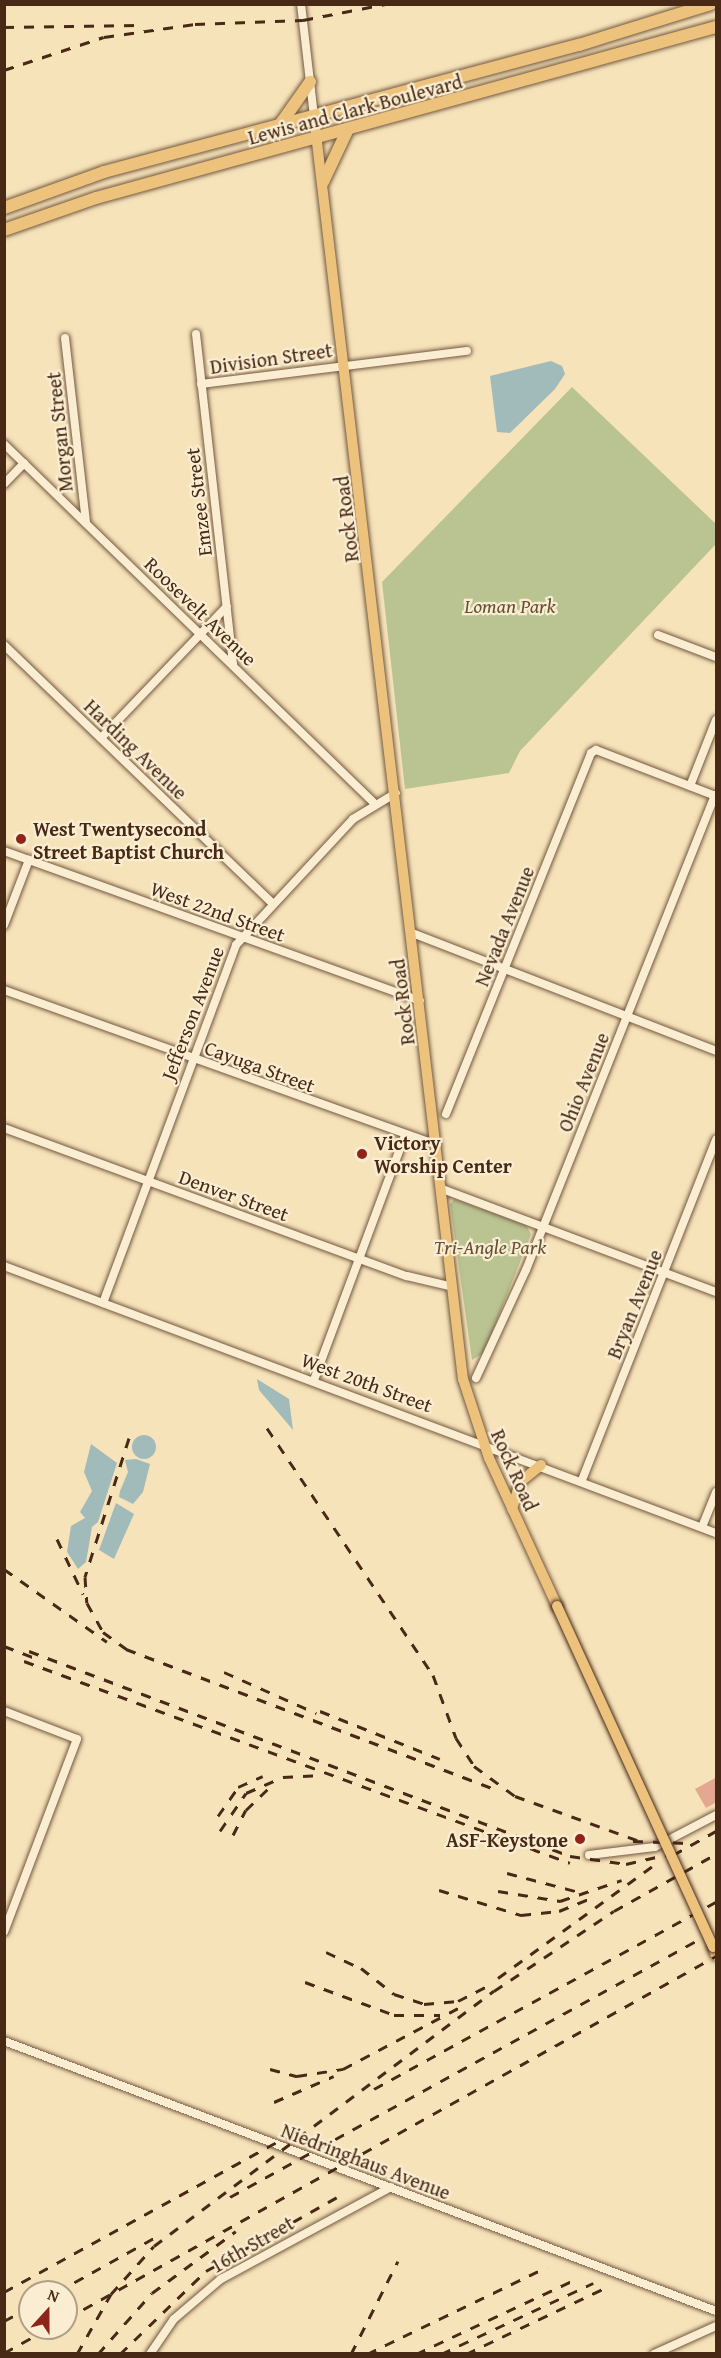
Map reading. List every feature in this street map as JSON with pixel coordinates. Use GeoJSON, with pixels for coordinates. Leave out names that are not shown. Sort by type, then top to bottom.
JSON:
{"type":"FeatureCollection","features":[{"type":"Feature","properties":{"kind":"highway","name":"Lewis and Clark Boulevard"},"geometry":{"type":"LineString","coordinates":[[4,208],[104,172],[314,117],[711,4]]}},
{"type":"Feature","properties":{"kind":"highway","name":"Lewis and Clark Boulevard"},"geometry":{"type":"LineString","coordinates":[[4,230],[96,198],[347,131],[717,27]]}},
{"type":"Feature","properties":{"kind":"highway"},"geometry":{"type":"LineString","coordinates":[[279,126],[310,82]]}},
{"type":"Feature","properties":{"kind":"highway"},"geometry":{"type":"LineString","coordinates":[[323,182],[347,131]]}},
{"type":"Feature","properties":{"kind":"main road","name":"Rock Road"},"geometry":{"type":"LineString","coordinates":[[314,117],[346,364],[463,1379],[483,1442],[512,1509],[715,1952]]}},
{"type":"Feature","properties":{"kind":"main road"},"geometry":{"type":"LineString","coordinates":[[512,1509],[520,1482],[541,1465]]}},
{"type":"Feature","properties":{"kind":"street","name":"Rock Road"},"geometry":{"type":"LineString","coordinates":[[301,4],[314,117]]}},
{"type":"Feature","properties":{"kind":"street","name":"Emzee Street"},"geometry":{"type":"LineString","coordinates":[[195,334],[233,666]]}},
{"type":"Feature","properties":{"kind":"street","name":"Morgan Street"},"geometry":{"type":"LineString","coordinates":[[65,338],[86,523]]}},
{"type":"Feature","properties":{"kind":"street","name":"Division Street"},"geometry":{"type":"LineString","coordinates":[[201,384],[346,364],[467,351]]}},
{"type":"Feature","properties":{"kind":"street","name":"Roosevelt Avenue"},"geometry":{"type":"LineString","coordinates":[[4,444],[373,802]]}},
{"type":"Feature","properties":{"kind":"street"},"geometry":{"type":"LineString","coordinates":[[4,484],[24,463]]}},
{"type":"Feature","properties":{"kind":"street"},"geometry":{"type":"LineString","coordinates":[[101,738],[226,606]]}},
{"type":"Feature","properties":{"kind":"street"},"geometry":{"type":"LineString","coordinates":[[658,635],[717,657]]}},
{"type":"Feature","properties":{"kind":"street","name":"Harding Avenue"},"geometry":{"type":"LineString","coordinates":[[4,645],[271,902]]}},
{"type":"Feature","properties":{"kind":"street"},"geometry":{"type":"LineString","coordinates":[[716,796],[690,786],[717,720]]}},
{"type":"Feature","properties":{"kind":"street","name":"Nevada Avenue"},"geometry":{"type":"LineString","coordinates":[[446,1114],[593,751],[690,786]]}},
{"type":"Feature","properties":{"kind":"street","name":"Jefferson Avenue"},"geometry":{"type":"LineString","coordinates":[[104,1303],[192,1059],[241,937],[271,902],[373,802],[396,794]]}},
{"type":"Feature","properties":{"kind":"street","name":"Ohio Avenue"},"geometry":{"type":"LineString","coordinates":[[476,1378],[544,1225],[716,796]]}},
{"type":"Feature","properties":{"kind":"street","name":"West 22nd Street"},"geometry":{"type":"LineString","coordinates":[[4,851],[420,1001]]}},
{"type":"Feature","properties":{"kind":"street"},"geometry":{"type":"LineString","coordinates":[[4,924],[29,860]]}},
{"type":"Feature","properties":{"kind":"street"},"geometry":{"type":"LineString","coordinates":[[412,933],[717,1051]]}},
{"type":"Feature","properties":{"kind":"street","name":"Cayuga Street"},"geometry":{"type":"LineString","coordinates":[[4,990],[405,1135],[437,1144]]}},
{"type":"Feature","properties":{"kind":"street","name":"Denver Street"},"geometry":{"type":"LineString","coordinates":[[4,1128],[359,1259],[453,1287]]}},
{"type":"Feature","properties":{"kind":"street"},"geometry":{"type":"LineString","coordinates":[[314,1380],[405,1135]]}},
{"type":"Feature","properties":{"kind":"street","name":"Bryan Avenue"},"geometry":{"type":"LineString","coordinates":[[582,1480],[717,1139]]}},
{"type":"Feature","properties":{"kind":"street"},"geometry":{"type":"LineString","coordinates":[[442,1190],[544,1225],[717,1292]]}},
{"type":"Feature","properties":{"kind":"street","name":"West 20th Street"},"geometry":{"type":"LineString","coordinates":[[4,1266],[483,1442],[717,1533]]}},
{"type":"Feature","properties":{"kind":"street"},"geometry":{"type":"LineString","coordinates":[[702,1527],[717,1492]]}},
{"type":"Feature","properties":{"kind":"street"},"geometry":{"type":"LineString","coordinates":[[4,1711],[77,1739],[4,1932]]}},
{"type":"Feature","properties":{"kind":"street"},"geometry":{"type":"LineString","coordinates":[[589,1855],[656,1847],[717,1815]]}},
{"type":"Feature","properties":{"kind":"street","name":"Niedringhaus Avenue"},"geometry":{"type":"LineString","coordinates":[[4,2041],[717,2311]]}},
{"type":"Feature","properties":{"kind":"street","name":"16th Street"},"geometry":{"type":"LineString","coordinates":[[150,2354],[174,2319],[222,2279],[391,2187]]}},
{"type":"Feature","properties":{"kind":"street"},"geometry":{"type":"LineString","coordinates":[[654,2354],[717,2326]]}},
{"type":"Feature","properties":{"kind":"green space","name":"Loman Park"},"geometry":{"type":"Polygon","coordinates":[[[572,387],[716,524],[716,544],[520,751],[509,773],[405,789],[382,582],[572,387]]]}},
{"type":"Feature","properties":{"kind":"green space","name":"Tri-Angle Park"},"geometry":{"type":"Polygon","coordinates":[[[454,1199],[526,1225],[531,1234],[484,1353],[472,1360],[450,1204],[454,1199]]]}},
{"type":"Feature","properties":{"kind":"water"},"geometry":{"type":"Polygon","coordinates":[[[551,361],[562,366],[565,374],[555,389],[510,433],[497,432],[490,376],[551,361]]]}},
{"type":"Feature","properties":{"kind":"water"},"geometry":{"type":"Polygon","coordinates":[[[257,1379],[289,1399],[293,1430],[259,1390],[257,1379]]]}},
{"type":"Feature","properties":{"kind":"water"},"geometry":{"type":"Polygon","coordinates":[[[144,1435],[153,1438],[156,1447],[153,1456],[144,1459],[135,1456],[132,1447],[135,1438],[144,1435]]]}},
{"type":"Feature","properties":{"kind":"water"},"geometry":{"type":"Polygon","coordinates":[[[91,1444],[117,1463],[98,1522],[92,1527],[86,1562],[78,1569],[67,1552],[71,1526],[85,1518],[80,1512],[92,1491],[84,1472],[91,1444]]]}},
{"type":"Feature","properties":{"kind":"water"},"geometry":{"type":"Polygon","coordinates":[[[136,1459],[150,1464],[143,1492],[133,1504],[119,1497],[128,1472],[125,1460],[136,1459]]]}},
{"type":"Feature","properties":{"kind":"water"},"geometry":{"type":"Polygon","coordinates":[[[116,1503],[134,1514],[114,1559],[99,1550],[116,1503]]]}},
{"type":"Feature","properties":{"kind":"building"},"geometry":{"type":"Polygon","coordinates":[[[717,1777],[717,1802],[706,1808],[695,1789],[717,1777]]]}},
{"type":"Feature","properties":{"kind":"railway"},"geometry":{"type":"LineString","coordinates":[[4,70],[104,37],[195,24],[303,20],[385,4]]}},
{"type":"Feature","properties":{"kind":"railway"},"geometry":{"type":"LineString","coordinates":[[4,27],[139,25]]}},
{"type":"Feature","properties":{"kind":"railway"},"geometry":{"type":"LineString","coordinates":[[267,1428],[433,1675],[456,1738],[474,1766],[515,1796],[642,1842]]}},
{"type":"Feature","properties":{"kind":"railway"},"geometry":{"type":"LineString","coordinates":[[129,1438],[85,1577],[87,1603],[103,1632],[126,1649],[497,1790]]}},
{"type":"Feature","properties":{"kind":"railway"},"geometry":{"type":"LineString","coordinates":[[57,1539],[83,1594]]}},
{"type":"Feature","properties":{"kind":"railway"},"geometry":{"type":"LineString","coordinates":[[4,1569],[107,1642]]}},
{"type":"Feature","properties":{"kind":"railway"},"geometry":{"type":"LineString","coordinates":[[4,1646],[35,1658]]}},
{"type":"Feature","properties":{"kind":"railway"},"geometry":{"type":"LineString","coordinates":[[29,1651],[570,1856],[626,1864],[678,1852]]}},
{"type":"Feature","properties":{"kind":"railway"},"geometry":{"type":"LineString","coordinates":[[24,1661],[570,1863]]}},
{"type":"Feature","properties":{"kind":"railway"},"geometry":{"type":"LineString","coordinates":[[224,1672],[316,1713]]}},
{"type":"Feature","properties":{"kind":"railway"},"geometry":{"type":"LineString","coordinates":[[320,1711],[440,1759]]}},
{"type":"Feature","properties":{"kind":"railway"},"geometry":{"type":"LineString","coordinates":[[220,1831],[246,1793],[283,1777],[317,1775]]}},
{"type":"Feature","properties":{"kind":"railway"},"geometry":{"type":"LineString","coordinates":[[218,1816],[238,1787],[263,1776]]}},
{"type":"Feature","properties":{"kind":"railway"},"geometry":{"type":"LineString","coordinates":[[233,1835],[246,1810],[269,1788]]}},
{"type":"Feature","properties":{"kind":"railway"},"geometry":{"type":"LineString","coordinates":[[673,1855],[716,1831]]}},
{"type":"Feature","properties":{"kind":"railway"},"geometry":{"type":"LineString","coordinates":[[633,1841],[687,1843]]}},
{"type":"Feature","properties":{"kind":"railway"},"geometry":{"type":"LineString","coordinates":[[77,2354],[111,2294],[154,2246],[494,1991],[614,1911],[716,1854]]}},
{"type":"Feature","properties":{"kind":"railway"},"geometry":{"type":"LineString","coordinates":[[498,1978],[654,1865]]}},
{"type":"Feature","properties":{"kind":"railway"},"geometry":{"type":"LineString","coordinates":[[507,1873],[579,1892]]}},
{"type":"Feature","properties":{"kind":"railway"},"geometry":{"type":"LineString","coordinates":[[498,1891],[560,1901],[622,1880]]}},
{"type":"Feature","properties":{"kind":"railway"},"geometry":{"type":"LineString","coordinates":[[439,1890],[521,1915],[559,1911],[593,1897]]}},
{"type":"Feature","properties":{"kind":"railway"},"geometry":{"type":"LineString","coordinates":[[374,2089],[716,1902]]}},
{"type":"Feature","properties":{"kind":"railway"},"geometry":{"type":"LineString","coordinates":[[230,2197],[716,1930]]}},
{"type":"Feature","properties":{"kind":"railway"},"geometry":{"type":"LineString","coordinates":[[326,1952],[361,1968],[394,1994],[424,2004],[458,2001],[490,1985]]}},
{"type":"Feature","properties":{"kind":"railway"},"geometry":{"type":"LineString","coordinates":[[78,2312],[716,1956]]}},
{"type":"Feature","properties":{"kind":"railway"},"geometry":{"type":"LineString","coordinates":[[305,1982],[394,2015],[440,2015]]}},
{"type":"Feature","properties":{"kind":"railway"},"geometry":{"type":"LineString","coordinates":[[270,2069],[297,2076],[343,2069],[462,2006]]}},
{"type":"Feature","properties":{"kind":"railway"},"geometry":{"type":"LineString","coordinates":[[274,2102],[334,2076]]}},
{"type":"Feature","properties":{"kind":"railway"},"geometry":{"type":"LineString","coordinates":[[4,2292],[290,2135]]}},
{"type":"Feature","properties":{"kind":"railway"},"geometry":{"type":"LineString","coordinates":[[120,2354],[206,2271],[341,2195]]}},
{"type":"Feature","properties":{"kind":"railway"},"geometry":{"type":"LineString","coordinates":[[98,2354],[152,2293],[236,2231]]}},
{"type":"Feature","properties":{"kind":"railway"},"geometry":{"type":"LineString","coordinates":[[78,2280],[156,2237]]}},
{"type":"Feature","properties":{"kind":"railway"},"geometry":{"type":"LineString","coordinates":[[351,2354],[398,2261]]}},
{"type":"Feature","properties":{"kind":"railway"},"geometry":{"type":"LineString","coordinates":[[367,2354],[547,2267]]}},
{"type":"Feature","properties":{"kind":"railway"},"geometry":{"type":"LineString","coordinates":[[416,2354],[578,2278]]}},
{"type":"Feature","properties":{"kind":"railway"},"geometry":{"type":"LineString","coordinates":[[441,2354],[593,2283]]}},
{"type":"Feature","properties":{"kind":"railway"},"geometry":{"type":"LineString","coordinates":[[466,2354],[605,2288]]}},
{"type":"Feature","properties":{"kind":"railway"},"geometry":{"type":"LineString","coordinates":[[4,2321],[18,2313]]}},
{"type":"Feature","properties":{"kind":"railway"},"geometry":{"type":"LineString","coordinates":[[4,2353],[27,2340]]}},
{"type":"Feature","properties":{"kind":"place","name":"West Twentysecond Street Baptist Church"},"geometry":{"type":"Point","coordinates":[21,839]}},
{"type":"Feature","properties":{"kind":"place","name":"Victory Worship Center"},"geometry":{"type":"Point","coordinates":[362,1154]}},
{"type":"Feature","properties":{"kind":"place","name":"ASF-Keystone"},"geometry":{"type":"Point","coordinates":[580,1839]}}]}
